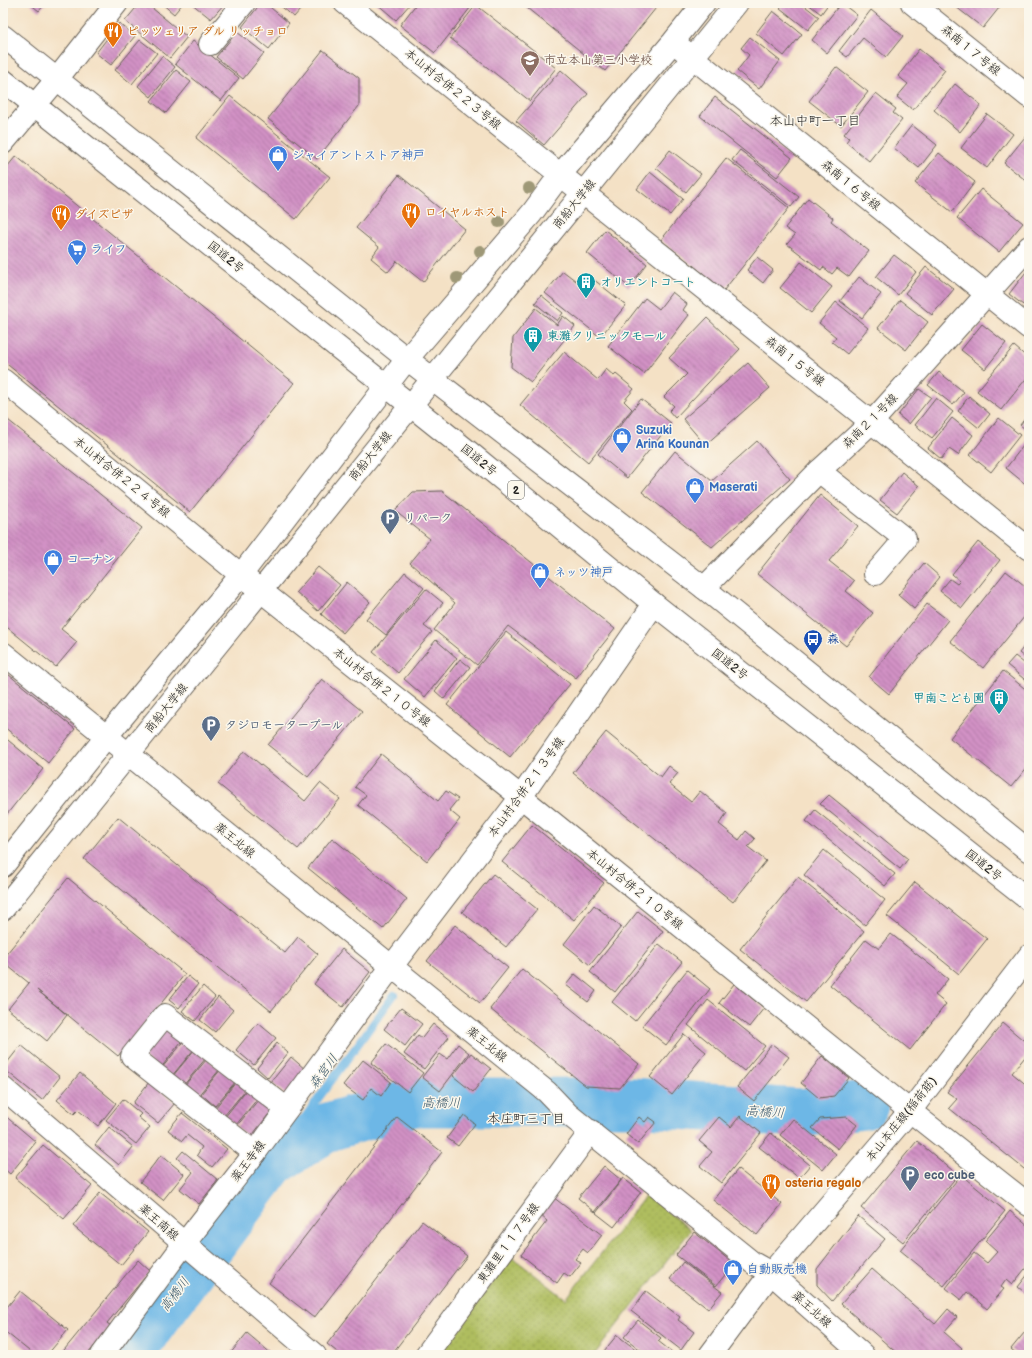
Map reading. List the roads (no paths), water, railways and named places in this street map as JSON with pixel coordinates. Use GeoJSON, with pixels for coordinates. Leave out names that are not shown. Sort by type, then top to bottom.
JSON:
{"type":"FeatureCollection","features":[{"type":"Feature","properties":{"kind":"main road"},"geometry":{"type":"LineString","coordinates":[[3,143],[57,79],[117,3]]}},
{"type":"Feature","properties":{"kind":"main road"},"geometry":{"type":"LineString","coordinates":[[210,44],[244,3]]}},
{"type":"Feature","properties":{"kind":"main road","name":"本山村合併２２３号線"},"geometry":{"type":"LineString","coordinates":[[346,3],[560,175]]}},
{"type":"Feature","properties":{"kind":"main road"},"geometry":{"type":"LineString","coordinates":[[3,866],[106,737],[240,575],[407,359],[532,213],[560,175],[673,42],[704,3]]}},
{"type":"Feature","properties":{"kind":"main road","name":"商船大学線"},"geometry":{"type":"LineString","coordinates":[[3,909],[737,3]]}},
{"type":"Feature","properties":{"kind":"main road","name":"森南１７号線"},"geometry":{"type":"LineString","coordinates":[[912,3],[1029,97]]}},
{"type":"Feature","properties":{"kind":"main road"},"geometry":{"type":"LineString","coordinates":[[3,36],[407,359],[704,588],[1029,851]]}},
{"type":"Feature","properties":{"kind":"main road","name":"森南１６号線"},"geometry":{"type":"LineString","coordinates":[[673,42],[1029,328]]}},
{"type":"Feature","properties":{"kind":"main road","name":"国道2号"},"geometry":{"type":"LineString","coordinates":[[3,80],[476,457],[654,604],[1029,900]]}},
{"type":"Feature","properties":{"kind":"main road","name":"森南１５号線"},"geometry":{"type":"LineString","coordinates":[[560,175],[872,422],[1029,549]]}},
{"type":"Feature","properties":{"kind":"main road","name":"森南２１号線"},"geometry":{"type":"LineString","coordinates":[[704,588],[819,471],[872,422],[1029,248]]}},
{"type":"Feature","properties":{"kind":"main road","name":"本山村合併２２４号線"},"geometry":{"type":"LineString","coordinates":[[3,380],[240,575]]}},
{"type":"Feature","properties":{"kind":"main road"},"geometry":{"type":"LineString","coordinates":[[819,471],[905,539],[876,574]]}},
{"type":"Feature","properties":{"kind":"main road","name":"本山村合併２１０号線"},"geometry":{"type":"LineString","coordinates":[[240,575],[521,797],[910,1111],[1029,1205]]}},
{"type":"Feature","properties":{"kind":"main road","name":"本山村合併２１３号線"},"geometry":{"type":"LineString","coordinates":[[392,966],[521,797],[654,604]]}},
{"type":"Feature","properties":{"kind":"main road","name":"薬王北線"},"geometry":{"type":"LineString","coordinates":[[3,653],[392,966],[546,1092],[568,1114],[753,1263],[771,1273],[863,1355]]}},
{"type":"Feature","properties":{"kind":"main road","name":"本山本庄線(稲荷筋)"},"geometry":{"type":"LineString","coordinates":[[710,1355],[771,1273],[910,1111],[1029,956]]}},
{"type":"Feature","properties":{"kind":"main road","name":"薬王寺線"},"geometry":{"type":"LineString","coordinates":[[102,1355],[188,1247],[392,966]]}},
{"type":"Feature","properties":{"kind":"main road"},"geometry":{"type":"LineString","coordinates":[[255,1153],[132,1056],[166,1015],[287,1109]]}},
{"type":"Feature","properties":{"kind":"main road","name":"薬王南線"},"geometry":{"type":"LineString","coordinates":[[3,1088],[315,1355]]}},
{"type":"Feature","properties":{"kind":"main road","name":"東灘里１１７号線"},"geometry":{"type":"LineString","coordinates":[[426,1355],[591,1131]]}},
{"type":"Feature","properties":{"kind":"waterway","name":"森宮川"},"geometry":{"type":"LineString","coordinates":[[272,1162],[394,995]]}},
{"type":"Feature","properties":{"kind":"waterway","name":"高橋川"},"geometry":{"type":"LineString","coordinates":[[128,1355],[272,1162],[328,1127],[413,1102],[631,1102],[800,1113],[864,1105]]}},
{"type":"Feature","properties":{"kind":"place","name":"ピッツェリア ダル リッチョロ"},"geometry":{"type":"Point","coordinates":[113,48]}},
{"type":"Feature","properties":{"kind":"place","name":"市立本山第三小学校"},"geometry":{"type":"Point","coordinates":[530,77]}},
{"type":"Feature","properties":{"kind":"place","name":"ジャイアントストア神戸"},"geometry":{"type":"Point","coordinates":[278,172]}},
{"type":"Feature","properties":{"kind":"place","name":"ロイヤルホスト"},"geometry":{"type":"Point","coordinates":[411,229]}},
{"type":"Feature","properties":{"kind":"place","name":"ダイズピザ"},"geometry":{"type":"Point","coordinates":[61,231]}},
{"type":"Feature","properties":{"kind":"place","name":"ライフ"},"geometry":{"type":"Point","coordinates":[77,266]}},
{"type":"Feature","properties":{"kind":"place","name":"オリエントコート"},"geometry":{"type":"Point","coordinates":[586,299]}},
{"type":"Feature","properties":{"kind":"place","name":"東灘クリニックモール"},"geometry":{"type":"Point","coordinates":[533,353]}},
{"type":"Feature","properties":{"kind":"place","name":"Suzuki Arina Kounan"},"geometry":{"type":"Point","coordinates":[622,454]}},
{"type":"Feature","properties":{"kind":"place","name":"Maserati"},"geometry":{"type":"Point","coordinates":[695,504]}},
{"type":"Feature","properties":{"kind":"place","name":"リパーク"},"geometry":{"type":"Point","coordinates":[390,535]}},
{"type":"Feature","properties":{"kind":"place","name":"コーナン"},"geometry":{"type":"Point","coordinates":[53,576]}},
{"type":"Feature","properties":{"kind":"place","name":"ネッツ神戸"},"geometry":{"type":"Point","coordinates":[540,589]}},
{"type":"Feature","properties":{"kind":"place","name":"森"},"geometry":{"type":"Point","coordinates":[813,656]}},
{"type":"Feature","properties":{"kind":"place","name":"甲南こども園"},"geometry":{"type":"Point","coordinates":[999,715]}},
{"type":"Feature","properties":{"kind":"place","name":"タジロモータープール"},"geometry":{"type":"Point","coordinates":[211,742]}},
{"type":"Feature","properties":{"kind":"place","name":"eco cube"},"geometry":{"type":"Point","coordinates":[910,1192]}},
{"type":"Feature","properties":{"kind":"place","name":"osteria regalo"},"geometry":{"type":"Point","coordinates":[771,1200]}},
{"type":"Feature","properties":{"kind":"place","name":"自動販売機"},"geometry":{"type":"Point","coordinates":[733,1286]}},
{"type":"Feature","properties":{"kind":"district","name":"本山中町一丁目"},"geometry":{"type":"Point","coordinates":[815,120]}},
{"type":"Feature","properties":{"kind":"district","name":"本庄町三丁目"},"geometry":{"type":"Point","coordinates":[526,1118]}}]}
